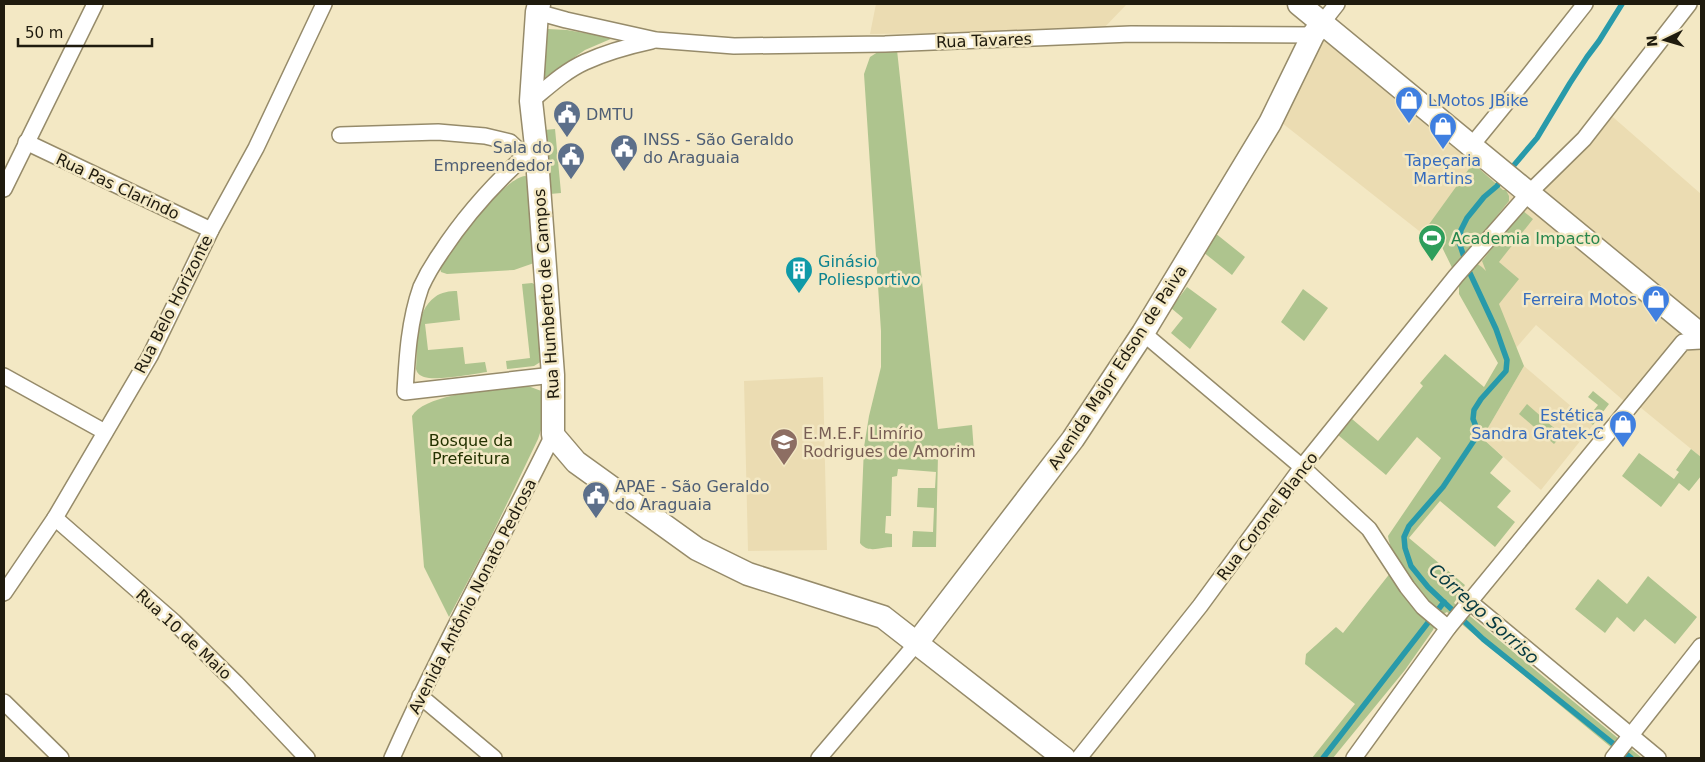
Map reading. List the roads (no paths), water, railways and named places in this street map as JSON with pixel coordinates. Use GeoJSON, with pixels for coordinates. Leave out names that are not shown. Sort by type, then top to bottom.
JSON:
{"type":"FeatureCollection","features":[{"type":"Feature","properties":{"kind":"street"},"geometry":{"type":"LineString","coordinates":[[4,188],[95,4]]}},
{"type":"Feature","properties":{"kind":"street","name":"Rua Belo Horizonte"},"geometry":{"type":"LineString","coordinates":[[4,593],[55,518],[150,356],[210,230],[256,148],[324,4]]}},
{"type":"Feature","properties":{"kind":"street"},"geometry":{"type":"LineString","coordinates":[[1299,4],[1317,29],[1490,159],[1701,335]]}},
{"type":"Feature","properties":{"kind":"street"},"geometry":{"type":"LineString","coordinates":[[1317,29],[1337,4]]}},
{"type":"Feature","properties":{"kind":"street"},"geometry":{"type":"LineString","coordinates":[[1472,145],[1585,4]]}},
{"type":"Feature","properties":{"kind":"street"},"geometry":{"type":"LineString","coordinates":[[1525,189],[1584,139],[1689,4]]}},
{"type":"Feature","properties":{"kind":"street","name":"Rua Tavares"},"geometry":{"type":"LineString","coordinates":[[538,8],[566,20],[656,40],[734,46],[866,45],[1131,34],[1317,29]]}},
{"type":"Feature","properties":{"kind":"street","name":"Rua Humberto de Campos"},"geometry":{"type":"LineString","coordinates":[[538,8],[531,101],[531,151],[552,375],[553,435]]}},
{"type":"Feature","properties":{"kind":"street","name":"Avenida Major Edson de Paiva"},"geometry":{"type":"LineString","coordinates":[[820,758],[916,644],[1073,439],[1143,333],[1270,123],[1317,29]]}},
{"type":"Feature","properties":{"kind":"street","name":"Rua Tavares"},"geometry":{"type":"LineString","coordinates":[[531,101],[556,80],[584,63],[621,48],[656,40]]}},
{"type":"Feature","properties":{"kind":"street"},"geometry":{"type":"LineString","coordinates":[[340,135],[438,132],[485,136],[510,142],[531,151],[512,167],[466,219],[438,257],[422,286],[412,323],[407,357],[405,392],[552,375]]}},
{"type":"Feature","properties":{"kind":"street","name":"Rua Pas Clarindo"},"geometry":{"type":"LineString","coordinates":[[26,142],[210,230]]}},
{"type":"Feature","properties":{"kind":"street","name":"Rua Coronel Blanco"},"geometry":{"type":"LineString","coordinates":[[1079,758],[1200,606],[1302,467],[1456,276],[1471,260],[1525,189]]}},
{"type":"Feature","properties":{"kind":"street"},"geometry":{"type":"LineString","coordinates":[[1143,333],[1302,467],[1369,530],[1407,587],[1423,607],[1459,616],[1622,747],[1658,758]]}},
{"type":"Feature","properties":{"kind":"street"},"geometry":{"type":"LineString","coordinates":[[1354,758],[1459,616],[1684,342],[1701,341]]}},
{"type":"Feature","properties":{"kind":"street"},"geometry":{"type":"LineString","coordinates":[[4,376],[105,432]]}},
{"type":"Feature","properties":{"kind":"street"},"geometry":{"type":"LineString","coordinates":[[553,435],[576,462],[698,549],[748,574],[883,617],[1064,758]]}},
{"type":"Feature","properties":{"kind":"street","name":"Avenida Antônio Nonato Pedrosa"},"geometry":{"type":"LineString","coordinates":[[392,758],[420,696],[553,435]]}},
{"type":"Feature","properties":{"kind":"street","name":"Rua 10 de Maio"},"geometry":{"type":"LineString","coordinates":[[55,518],[174,622],[236,683],[307,758]]}},
{"type":"Feature","properties":{"kind":"street"},"geometry":{"type":"LineString","coordinates":[[1622,747],[1701,646]]}},
{"type":"Feature","properties":{"kind":"street"},"geometry":{"type":"LineString","coordinates":[[420,696],[494,758]]}},
{"type":"Feature","properties":{"kind":"street"},"geometry":{"type":"LineString","coordinates":[[4,702],[61,758]]}},
{"type":"Feature","properties":{"kind":"waterway","name":"Córrego Sorriso"},"geometry":{"type":"LineString","coordinates":[[1509,171],[1537,138],[1570,83],[1622,4]]}},
{"type":"Feature","properties":{"kind":"waterway","name":"Córrego Sorriso"},"geometry":{"type":"LineString","coordinates":[[1503,178],[1467,218],[1461,230],[1459,242],[1468,269],[1496,329],[1507,360],[1506,371],[1481,399],[1474,410],[1473,419],[1477,429],[1475,439],[1443,487],[1409,526],[1404,537],[1405,548],[1411,566],[1428,587],[1483,639],[1631,758]]}},
{"type":"Feature","properties":{"kind":"waterway"},"geometry":{"type":"LineString","coordinates":[[1323,758],[1444,602]]}},
{"type":"Feature","properties":{"kind":"place","name":"LMotos JBike"},"geometry":{"type":"Point","coordinates":[1409,124]}},
{"type":"Feature","properties":{"kind":"place","name":"DMTU"},"geometry":{"type":"Point","coordinates":[567,138]}},
{"type":"Feature","properties":{"kind":"place","name":"Tapeçaria Martins"},"geometry":{"type":"Point","coordinates":[1443,150]}},
{"type":"Feature","properties":{"kind":"place","name":"INSS - São Geraldo do Araguaia"},"geometry":{"type":"Point","coordinates":[624,172]}},
{"type":"Feature","properties":{"kind":"place","name":"Sala do Empreendedor"},"geometry":{"type":"Point","coordinates":[571,180]}},
{"type":"Feature","properties":{"kind":"place","name":"Academia Impacto"},"geometry":{"type":"Point","coordinates":[1432,262]}},
{"type":"Feature","properties":{"kind":"place","name":"Ginásio Poliesportivo"},"geometry":{"type":"Point","coordinates":[799,294]}},
{"type":"Feature","properties":{"kind":"place","name":"Ferreira Motos"},"geometry":{"type":"Point","coordinates":[1656,323]}},
{"type":"Feature","properties":{"kind":"place","name":"Estética Sandra Gratek-C"},"geometry":{"type":"Point","coordinates":[1623,448]}},
{"type":"Feature","properties":{"kind":"place","name":"E.M.E.F. Limírio Rodrigues de Amorim"},"geometry":{"type":"Point","coordinates":[784,466]}},
{"type":"Feature","properties":{"kind":"place","name":"APAE - São Geraldo do Araguaia"},"geometry":{"type":"Point","coordinates":[596,519]}},
{"type":"Feature","properties":{"kind":"park label","name":"Bosque da Prefeitura"},"geometry":{"type":"Point","coordinates":[471,449]}}]}
